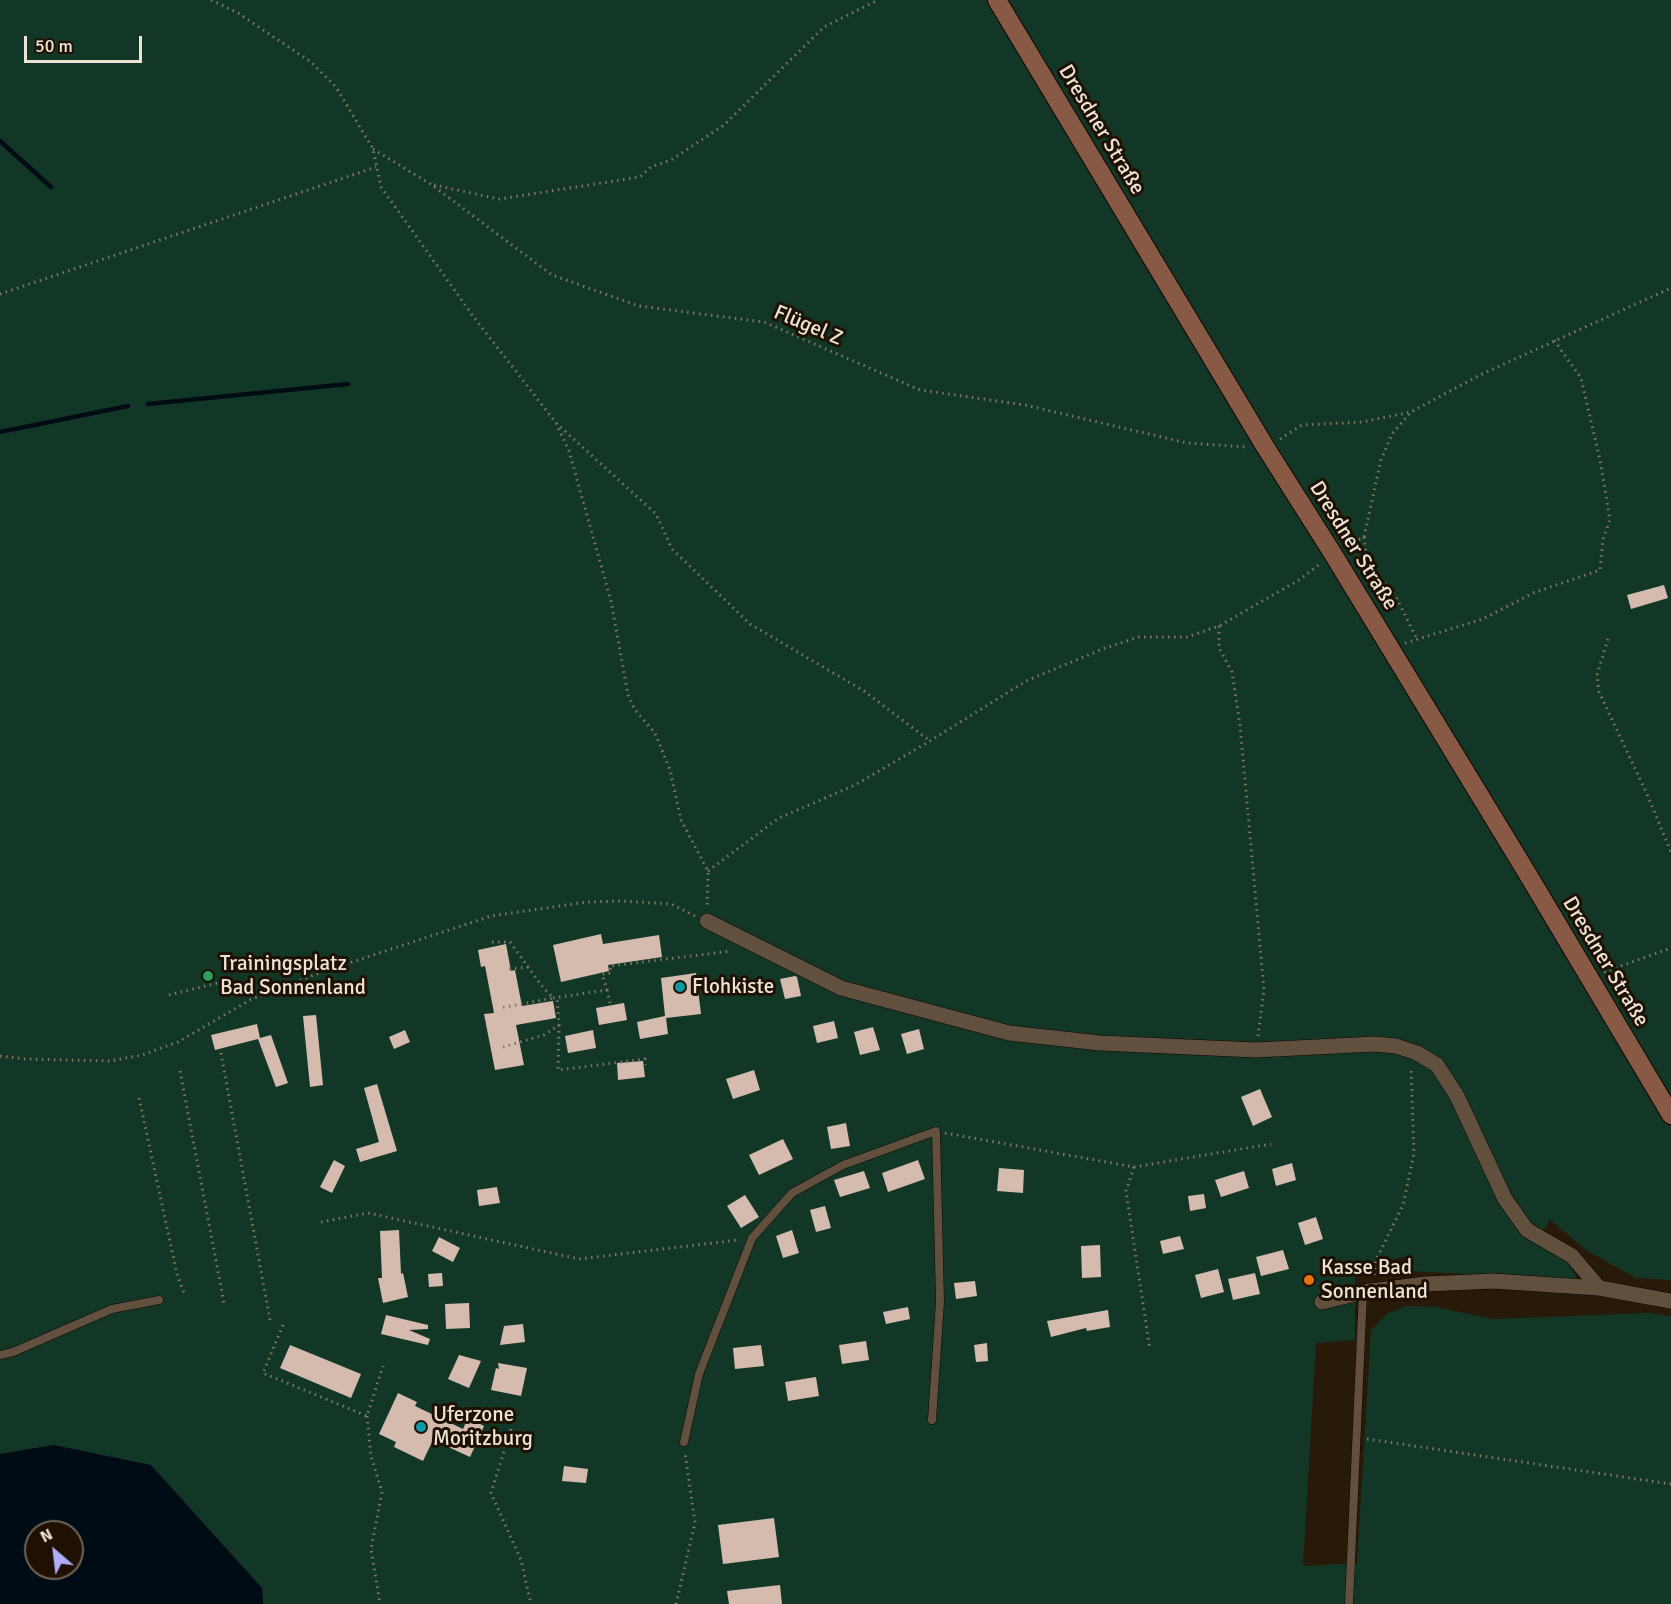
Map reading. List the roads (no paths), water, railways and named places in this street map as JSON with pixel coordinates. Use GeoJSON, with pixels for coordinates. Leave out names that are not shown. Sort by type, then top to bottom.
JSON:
{"type":"FeatureCollection","features":[{"type":"Feature","properties":{"kind":"main road","name":"Dresdner Straße"},"geometry":{"type":"LineString","coordinates":[[997,0],[1671,1115]]}},
{"type":"Feature","properties":{"kind":"street"},"geometry":{"type":"LineString","coordinates":[[707,921],[841,988],[1010,1033],[1100,1044],[1256,1050],[1375,1044],[1395,1046],[1417,1053],[1437,1065],[1452,1088],[1505,1198],[1527,1230],[1572,1256],[1599,1288]]}},
{"type":"Feature","properties":{"kind":"street"},"geometry":{"type":"LineString","coordinates":[[1322,1302],[1368,1291],[1426,1284],[1493,1281],[1599,1288],[1671,1301]]}},
{"type":"Feature","properties":{"kind":"lane"},"geometry":{"type":"LineString","coordinates":[[684,1442],[699,1374],[752,1238],[792,1193],[843,1165],[936,1131],[940,1302],[932,1420]]}},
{"type":"Feature","properties":{"kind":"lane"},"geometry":{"type":"LineString","coordinates":[[1349,1604],[1356,1438],[1368,1291]]}},
{"type":"Feature","properties":{"kind":"lane"},"geometry":{"type":"LineString","coordinates":[[0,1355],[112,1309],[159,1300]]}},
{"type":"Feature","properties":{"kind":"waterway"},"geometry":{"type":"LineString","coordinates":[[0,141],[51,187]]}},
{"type":"Feature","properties":{"kind":"waterway"},"geometry":{"type":"LineString","coordinates":[[148,404],[348,384]]}},
{"type":"Feature","properties":{"kind":"waterway"},"geometry":{"type":"LineString","coordinates":[[0,432],[128,406]]}},
{"type":"Feature","properties":{"kind":"place","name":"Trainingsplatz Bad Sonnenland"},"geometry":{"type":"Point","coordinates":[208,976]}},
{"type":"Feature","properties":{"kind":"place","name":"Flohkiste"},"geometry":{"type":"Point","coordinates":[680,987]}},
{"type":"Feature","properties":{"kind":"place","name":"Kasse Bad Sonnenland"},"geometry":{"type":"Point","coordinates":[1309,1280]}},
{"type":"Feature","properties":{"kind":"place","name":"Uferzone Moritzburg"},"geometry":{"type":"Point","coordinates":[421,1427]}}]}
